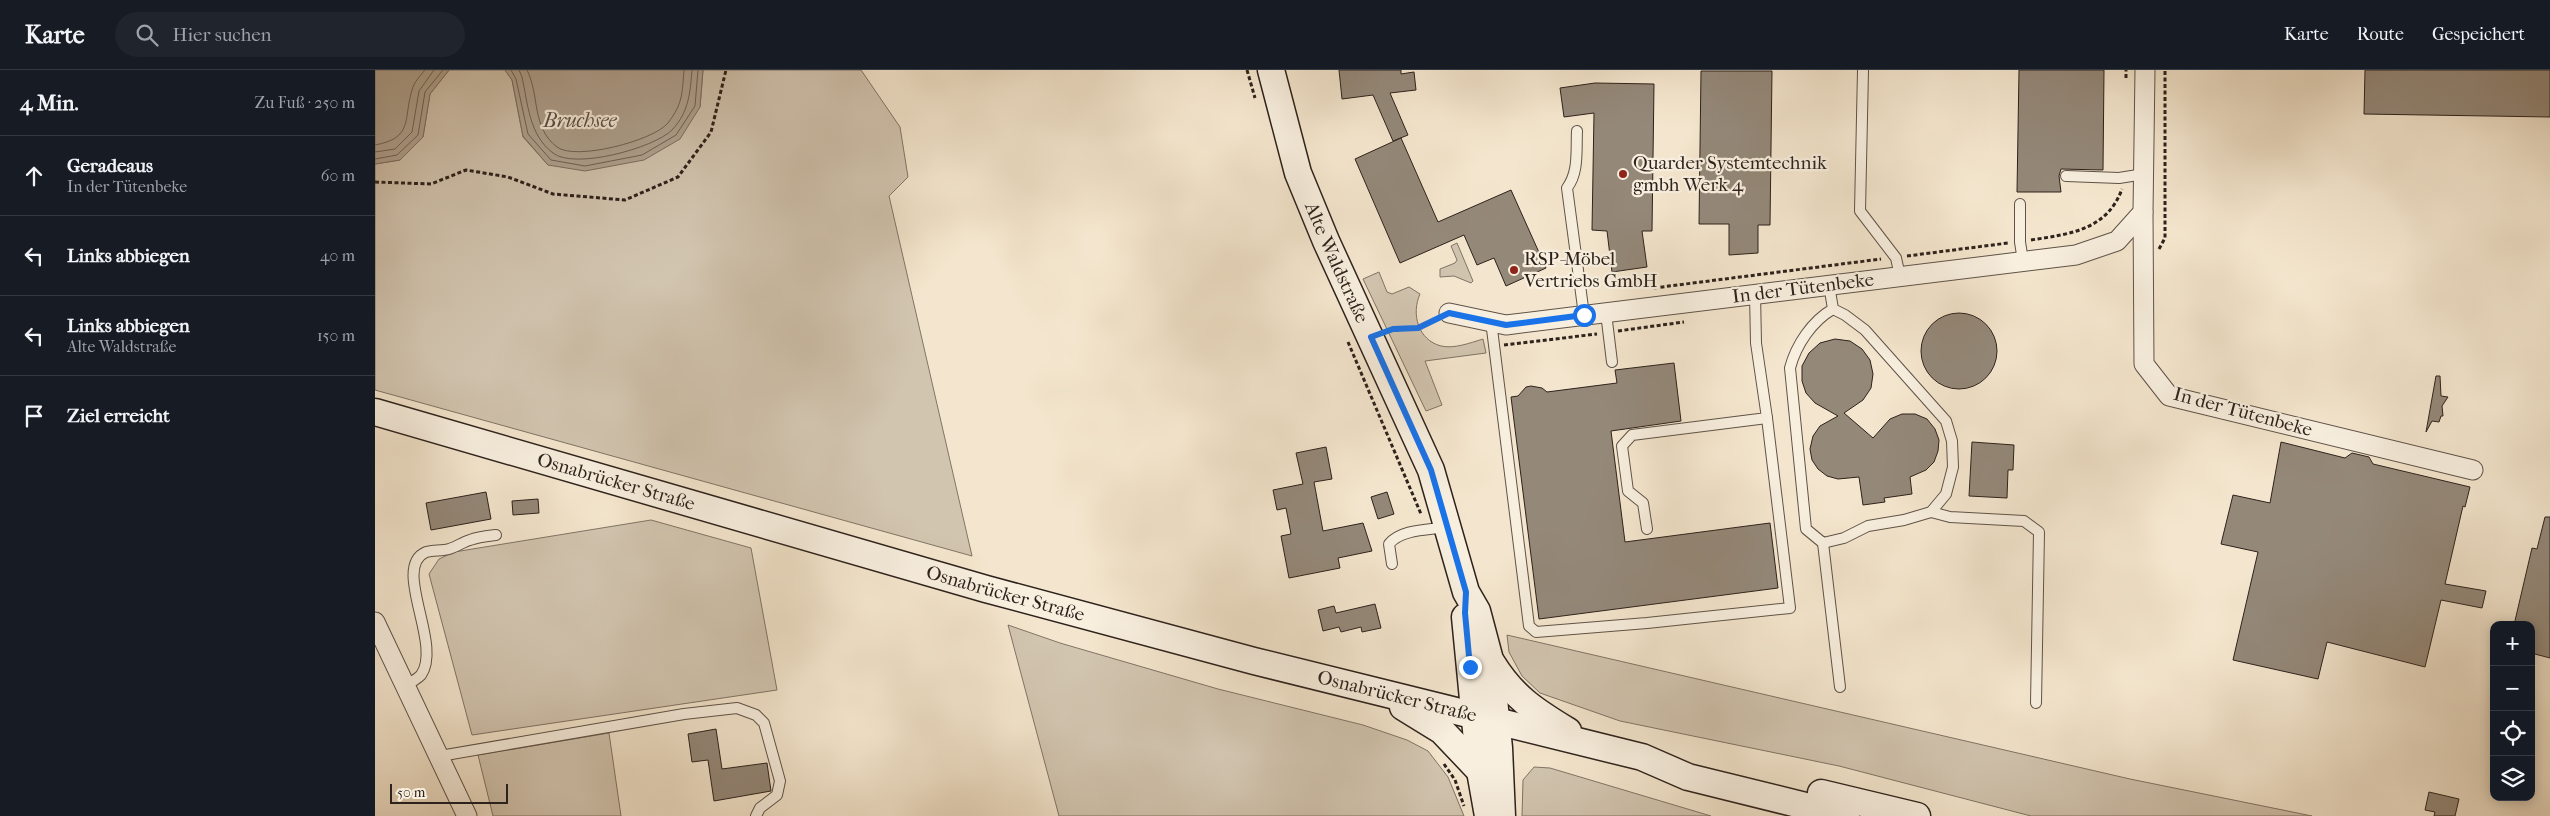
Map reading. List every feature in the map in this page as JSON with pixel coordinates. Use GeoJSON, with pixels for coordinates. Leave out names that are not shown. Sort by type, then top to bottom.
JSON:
{"type":"FeatureCollection","features":[{"type":"Feature","properties":{"kind":"main road","name":"Alte Waldstraße"},"geometry":{"type":"LineString","coordinates":[[1271,70],[1298,173],[1326,241],[1359,338],[1431,470],[1439,528],[1466,592],[1465,613],[1480,664],[1491,774],[1501,816]]}},
{"type":"Feature","properties":{"kind":"main road","name":"Osnabrücker Straße"},"geometry":{"type":"LineString","coordinates":[[375,412],[986,589],[1381,693],[1642,757],[1692,761],[1917,816]]}},
{"type":"Feature","properties":{"kind":"main road"},"geometry":{"type":"LineString","coordinates":[[1424,704],[1454,691],[1480,664],[1540,714],[1593,745]]}},
{"type":"Feature","properties":{"kind":"main road"},"geometry":{"type":"LineString","coordinates":[[1381,693],[1442,730],[1491,774],[1518,748],[1550,735]]}},
{"type":"Feature","properties":{"kind":"main road","name":"Osnabrücker Straße"},"geometry":{"type":"LineString","coordinates":[[1642,757],[1688,777],[1846,816]]}},
{"type":"Feature","properties":{"kind":"main road","name":"Alte Waldstraße"},"geometry":{"type":"LineString","coordinates":[[1476,812],[1491,774]]}},
{"type":"Feature","properties":{"kind":"street","name":"In der Tütenbeke"},"geometry":{"type":"LineString","coordinates":[[2145,70],[2143,212],[2145,364],[2169,396],[2473,470]]}},
{"type":"Feature","properties":{"kind":"street","name":"In der Tütenbeke"},"geometry":{"type":"LineString","coordinates":[[1449,313],[1506,325],[2075,255],[2117,241],[2143,212]]}},
{"type":"Feature","properties":{"kind":"street"},"geometry":{"type":"LineString","coordinates":[[375,622],[467,816]]}},
{"type":"Feature","properties":{"kind":"lane"},"geometry":{"type":"LineString","coordinates":[[1863,70],[1860,211],[1896,258],[1900,276]]}},
{"type":"Feature","properties":{"kind":"lane"},"geometry":{"type":"LineString","coordinates":[[1577,131],[1576,168],[1573,180],[1567,188],[1584,315]]}},
{"type":"Feature","properties":{"kind":"lane"},"geometry":{"type":"LineString","coordinates":[[2066,176],[2124,178],[2144,174]]}},
{"type":"Feature","properties":{"kind":"lane"},"geometry":{"type":"LineString","coordinates":[[2020,204],[2020,242],[2023,261]]}},
{"type":"Feature","properties":{"kind":"lane"},"geometry":{"type":"LineString","coordinates":[[1829,285],[1833,309]]}},
{"type":"Feature","properties":{"kind":"lane"},"geometry":{"type":"LineString","coordinates":[[1491,321],[1529,626],[1536,632],[1647,623],[1790,608],[1757,343],[1755,294]]}},
{"type":"Feature","properties":{"kind":"lane"},"geometry":{"type":"LineString","coordinates":[[1833,309],[1845,315],[1865,330],[1946,421],[1952,441],[1953,467],[1946,494],[1931,512]]}},
{"type":"Feature","properties":{"kind":"lane"},"geometry":{"type":"LineString","coordinates":[[1833,309],[1823,315],[1806,336],[1794,354],[1790,368],[1806,529],[1823,543],[1840,687]]}},
{"type":"Feature","properties":{"kind":"lane"},"geometry":{"type":"LineString","coordinates":[[1606,313],[1611,362]]}},
{"type":"Feature","properties":{"kind":"lane"},"geometry":{"type":"LineString","coordinates":[[1647,529],[1643,503],[1628,491],[1622,446],[1633,435],[1767,418]]}},
{"type":"Feature","properties":{"kind":"lane"},"geometry":{"type":"LineString","coordinates":[[1823,543],[1844,538],[1868,526],[1904,520],[1931,512],[1950,517],[2024,521],[2039,532],[2036,703]]}},
{"type":"Feature","properties":{"kind":"lane"},"geometry":{"type":"LineString","coordinates":[[1393,564],[1389,544],[1393,539],[1418,530],[1439,528]]}},
{"type":"Feature","properties":{"kind":"lane"},"geometry":{"type":"LineString","coordinates":[[405,686],[421,674],[427,651],[425,630],[415,595],[413,572],[415,562],[426,552],[450,549],[471,539],[496,535]]}},
{"type":"Feature","properties":{"kind":"lane"},"geometry":{"type":"LineString","coordinates":[[440,756],[684,714],[737,708],[756,715],[764,723],[780,781],[777,795],[760,808],[755,816]]}},
{"type":"Feature","properties":{"kind":"path"},"geometry":{"type":"LineString","coordinates":[[375,182],[431,184],[466,170],[508,177],[553,194],[625,200],[678,177],[711,132],[726,70]]}},
{"type":"Feature","properties":{"kind":"path"},"geometry":{"type":"LineString","coordinates":[[1247,70],[1256,101]]}},
{"type":"Feature","properties":{"kind":"path"},"geometry":{"type":"LineString","coordinates":[[2126,70],[2126,80]]}},
{"type":"Feature","properties":{"kind":"path"},"geometry":{"type":"LineString","coordinates":[[1646,289],[2020,242],[2070,234],[2092,225],[2116,205],[2124,178]]}},
{"type":"Feature","properties":{"kind":"path"},"geometry":{"type":"LineString","coordinates":[[1439,528],[1416,504],[1359,338],[1393,329],[1418,328],[1449,313]]}},
{"type":"Feature","properties":{"kind":"path"},"geometry":{"type":"LineString","coordinates":[[1523,323],[1526,342]]}},
{"type":"Feature","properties":{"kind":"path"},"geometry":{"type":"LineString","coordinates":[[1457,744],[1444,756],[1443,760],[1476,812]]}},
{"type":"Feature","properties":{"kind":"shaded area"},"geometry":{"type":"Polygon","coordinates":[[[449,70],[505,70],[512,80],[523,137],[548,165],[700,107],[703,70],[861,70],[900,127],[908,177],[889,196],[972,556],[375,390],[375,164],[400,160],[423,137],[430,94],[449,70]]]}},
{"type":"Feature","properties":{"kind":"shaded area"},"geometry":{"type":"Polygon","coordinates":[[[1457,243],[1473,281],[1471,283],[1454,276],[1440,277],[1440,269],[1455,263],[1457,260],[1451,246],[1457,243]]]}},
{"type":"Feature","properties":{"kind":"shaded area"},"geometry":{"type":"Polygon","coordinates":[[[1379,272],[1387,292],[1392,294],[1409,287],[1420,294],[1416,310],[1417,318],[1422,332],[1433,343],[1451,347],[1483,339],[1486,353],[1425,361],[1442,405],[1426,411],[1363,279],[1379,272]]]}},
{"type":"Feature","properties":{"kind":"shaded area"},"geometry":{"type":"Polygon","coordinates":[[[651,520],[751,548],[777,690],[472,735],[429,574],[439,559],[454,552],[651,520]]]}},
{"type":"Feature","properties":{"kind":"shaded area"},"geometry":{"type":"Polygon","coordinates":[[[1008,625],[1060,643],[1218,689],[1363,725],[1407,740],[1428,751],[1448,777],[1464,816],[1059,816],[1008,625]]]}},
{"type":"Feature","properties":{"kind":"shaded area"},"geometry":{"type":"Polygon","coordinates":[[[1507,635],[2130,779],[2312,816],[2031,816],[1839,766],[1620,721],[1540,693],[1522,676],[1509,652],[1507,635]]]}},
{"type":"Feature","properties":{"kind":"shaded area"},"geometry":{"type":"Polygon","coordinates":[[[609,733],[621,816],[493,816],[478,755],[609,733]]]}},
{"type":"Feature","properties":{"kind":"shaded area"},"geometry":{"type":"Polygon","coordinates":[[[1534,767],[1550,768],[1711,816],[1522,816],[1523,780],[1534,767]]]}},
{"type":"Feature","properties":{"kind":"water"},"geometry":{"type":"Polygon","coordinates":[[[375,70],[449,70],[430,94],[423,137],[400,160],[375,164],[375,70]]]}},
{"type":"Feature","properties":{"kind":"water","name":"Bruchsee"},"geometry":{"type":"Polygon","coordinates":[[[505,70],[703,70],[700,107],[680,139],[644,160],[585,171],[548,165],[523,136],[512,80],[505,70]]]}},
{"type":"Feature","properties":{"kind":"building"},"geometry":{"type":"Polygon","coordinates":[[[1339,70],[1401,70],[1401,74],[1414,72],[1416,90],[1390,93],[1408,135],[1393,141],[1373,95],[1342,99],[1339,70]]]}},
{"type":"Feature","properties":{"kind":"building"},"geometry":{"type":"Polygon","coordinates":[[[2019,70],[2104,70],[2103,170],[2061,169],[2059,176],[2061,192],[2017,192],[2019,70]]]}},
{"type":"Feature","properties":{"kind":"building"},"geometry":{"type":"Polygon","coordinates":[[[2365,70],[2550,70],[2550,117],[2364,114],[2365,70]]]}},
{"type":"Feature","properties":{"kind":"building"},"geometry":{"type":"Polygon","coordinates":[[[1701,71],[1772,71],[1770,225],[1758,225],[1758,253],[1729,255],[1729,224],[1699,224],[1701,71]]]}},
{"type":"Feature","properties":{"kind":"building","name":"Quarder Systemtechnik gmbh Werk 4"},"geometry":{"type":"Polygon","coordinates":[[[1595,83],[1654,84],[1652,231],[1642,231],[1647,267],[1612,272],[1607,231],[1592,230],[1594,113],[1564,117],[1560,88],[1595,83]]]}},
{"type":"Feature","properties":{"kind":"building"},"geometry":{"type":"Polygon","coordinates":[[[1401,138],[1438,222],[1511,190],[1546,268],[1506,286],[1494,258],[1477,265],[1464,235],[1400,263],[1355,159],[1401,138]]]}},
{"type":"Feature","properties":{"kind":"building"},"geometry":{"type":"Polygon","coordinates":[[[1959,313],[1973,316],[1986,324],[1994,337],[1997,351],[1994,365],[1986,378],[1973,386],[1959,389],[1945,386],[1932,378],[1924,365],[1921,351],[1924,337],[1932,324],[1945,316],[1959,313]]]}},
{"type":"Feature","properties":{"kind":"building"},"geometry":{"type":"Polygon","coordinates":[[[1835,339],[1850,341],[1862,349],[1870,360],[1873,374],[1871,388],[1863,400],[1844,413],[1873,438],[1890,419],[1902,414],[1915,414],[1927,419],[1935,429],[1939,440],[1938,451],[1934,462],[1926,470],[1910,477],[1912,494],[1884,498],[1885,502],[1863,505],[1859,477],[1838,479],[1827,476],[1818,469],[1812,460],[1810,449],[1813,436],[1820,426],[1838,416],[1815,403],[1806,393],[1802,381],[1802,366],[1809,353],[1820,343],[1835,339]]]}},
{"type":"Feature","properties":{"kind":"building"},"geometry":{"type":"Polygon","coordinates":[[[1674,363],[1681,421],[1611,431],[1625,542],[1770,523],[1778,588],[1539,619],[1511,397],[1518,396],[1526,387],[1531,386],[1542,388],[1547,392],[1617,383],[1615,370],[1674,363]]]}},
{"type":"Feature","properties":{"kind":"building"},"geometry":{"type":"Polygon","coordinates":[[[2436,376],[2440,376],[2441,396],[2448,397],[2442,406],[2443,416],[2441,416],[2439,422],[2432,421],[2426,432],[2436,376]]]}},
{"type":"Feature","properties":{"kind":"building"},"geometry":{"type":"Polygon","coordinates":[[[1972,442],[2014,445],[2013,470],[2008,470],[2007,498],[1969,496],[1972,442]]]}},
{"type":"Feature","properties":{"kind":"building"},"geometry":{"type":"Polygon","coordinates":[[[2281,442],[2345,458],[2352,453],[2369,457],[2373,464],[2470,487],[2465,507],[2463,506],[2445,584],[2486,591],[2482,608],[2441,600],[2425,667],[2327,642],[2318,679],[2233,660],[2258,552],[2221,544],[2233,495],[2270,503],[2281,442]]]}},
{"type":"Feature","properties":{"kind":"building"},"geometry":{"type":"Polygon","coordinates":[[[1326,447],[1332,479],[1314,482],[1323,531],[1363,523],[1372,551],[1338,558],[1340,568],[1289,578],[1281,536],[1291,534],[1286,508],[1277,510],[1273,490],[1303,484],[1296,453],[1326,447]]]}},
{"type":"Feature","properties":{"kind":"building"},"geometry":{"type":"Polygon","coordinates":[[[486,492],[491,519],[431,530],[426,503],[486,492]]]}},
{"type":"Feature","properties":{"kind":"building"},"geometry":{"type":"Polygon","coordinates":[[[1387,492],[1394,514],[1378,519],[1371,497],[1387,492]]]}},
{"type":"Feature","properties":{"kind":"building"},"geometry":{"type":"Polygon","coordinates":[[[538,499],[539,513],[513,515],[512,501],[538,499]]]}},
{"type":"Feature","properties":{"kind":"building"},"geometry":{"type":"Polygon","coordinates":[[[2545,517],[2550,517],[2550,658],[2535,654],[2535,621],[2515,621],[2532,548],[2537,549],[2545,517]]]}},
{"type":"Feature","properties":{"kind":"building"},"geometry":{"type":"Polygon","coordinates":[[[1375,604],[1381,628],[1362,632],[1361,627],[1341,632],[1339,627],[1323,631],[1318,610],[1334,606],[1336,613],[1375,604]]]}},
{"type":"Feature","properties":{"kind":"building"},"geometry":{"type":"Polygon","coordinates":[[[716,729],[722,769],[767,763],[771,791],[714,801],[708,760],[692,762],[688,734],[716,729]]]}},
{"type":"Feature","properties":{"kind":"building"},"geometry":{"type":"Polygon","coordinates":[[[2429,792],[2459,799],[2455,816],[2434,816],[2435,812],[2425,810],[2429,792]]]}},
{"type":"Feature","properties":{"kind":"place","name":"Quarder Systemtechnik gmbh Werk 4"},"geometry":{"type":"Point","coordinates":[1623,174]}},
{"type":"Feature","properties":{"kind":"place","name":"RSP-Möbel Vertriebs GmbH"},"geometry":{"type":"Point","coordinates":[1514,270]}},
{"type":"Feature","properties":{"kind":"route"},"geometry":{"type":"LineString","coordinates":[[1470,667],[1465,613],[1466,592],[1452,539],[1431,470],[1371,337],[1393,329],[1418,328],[1449,313],[1506,325],[1584,315]]}}]}
